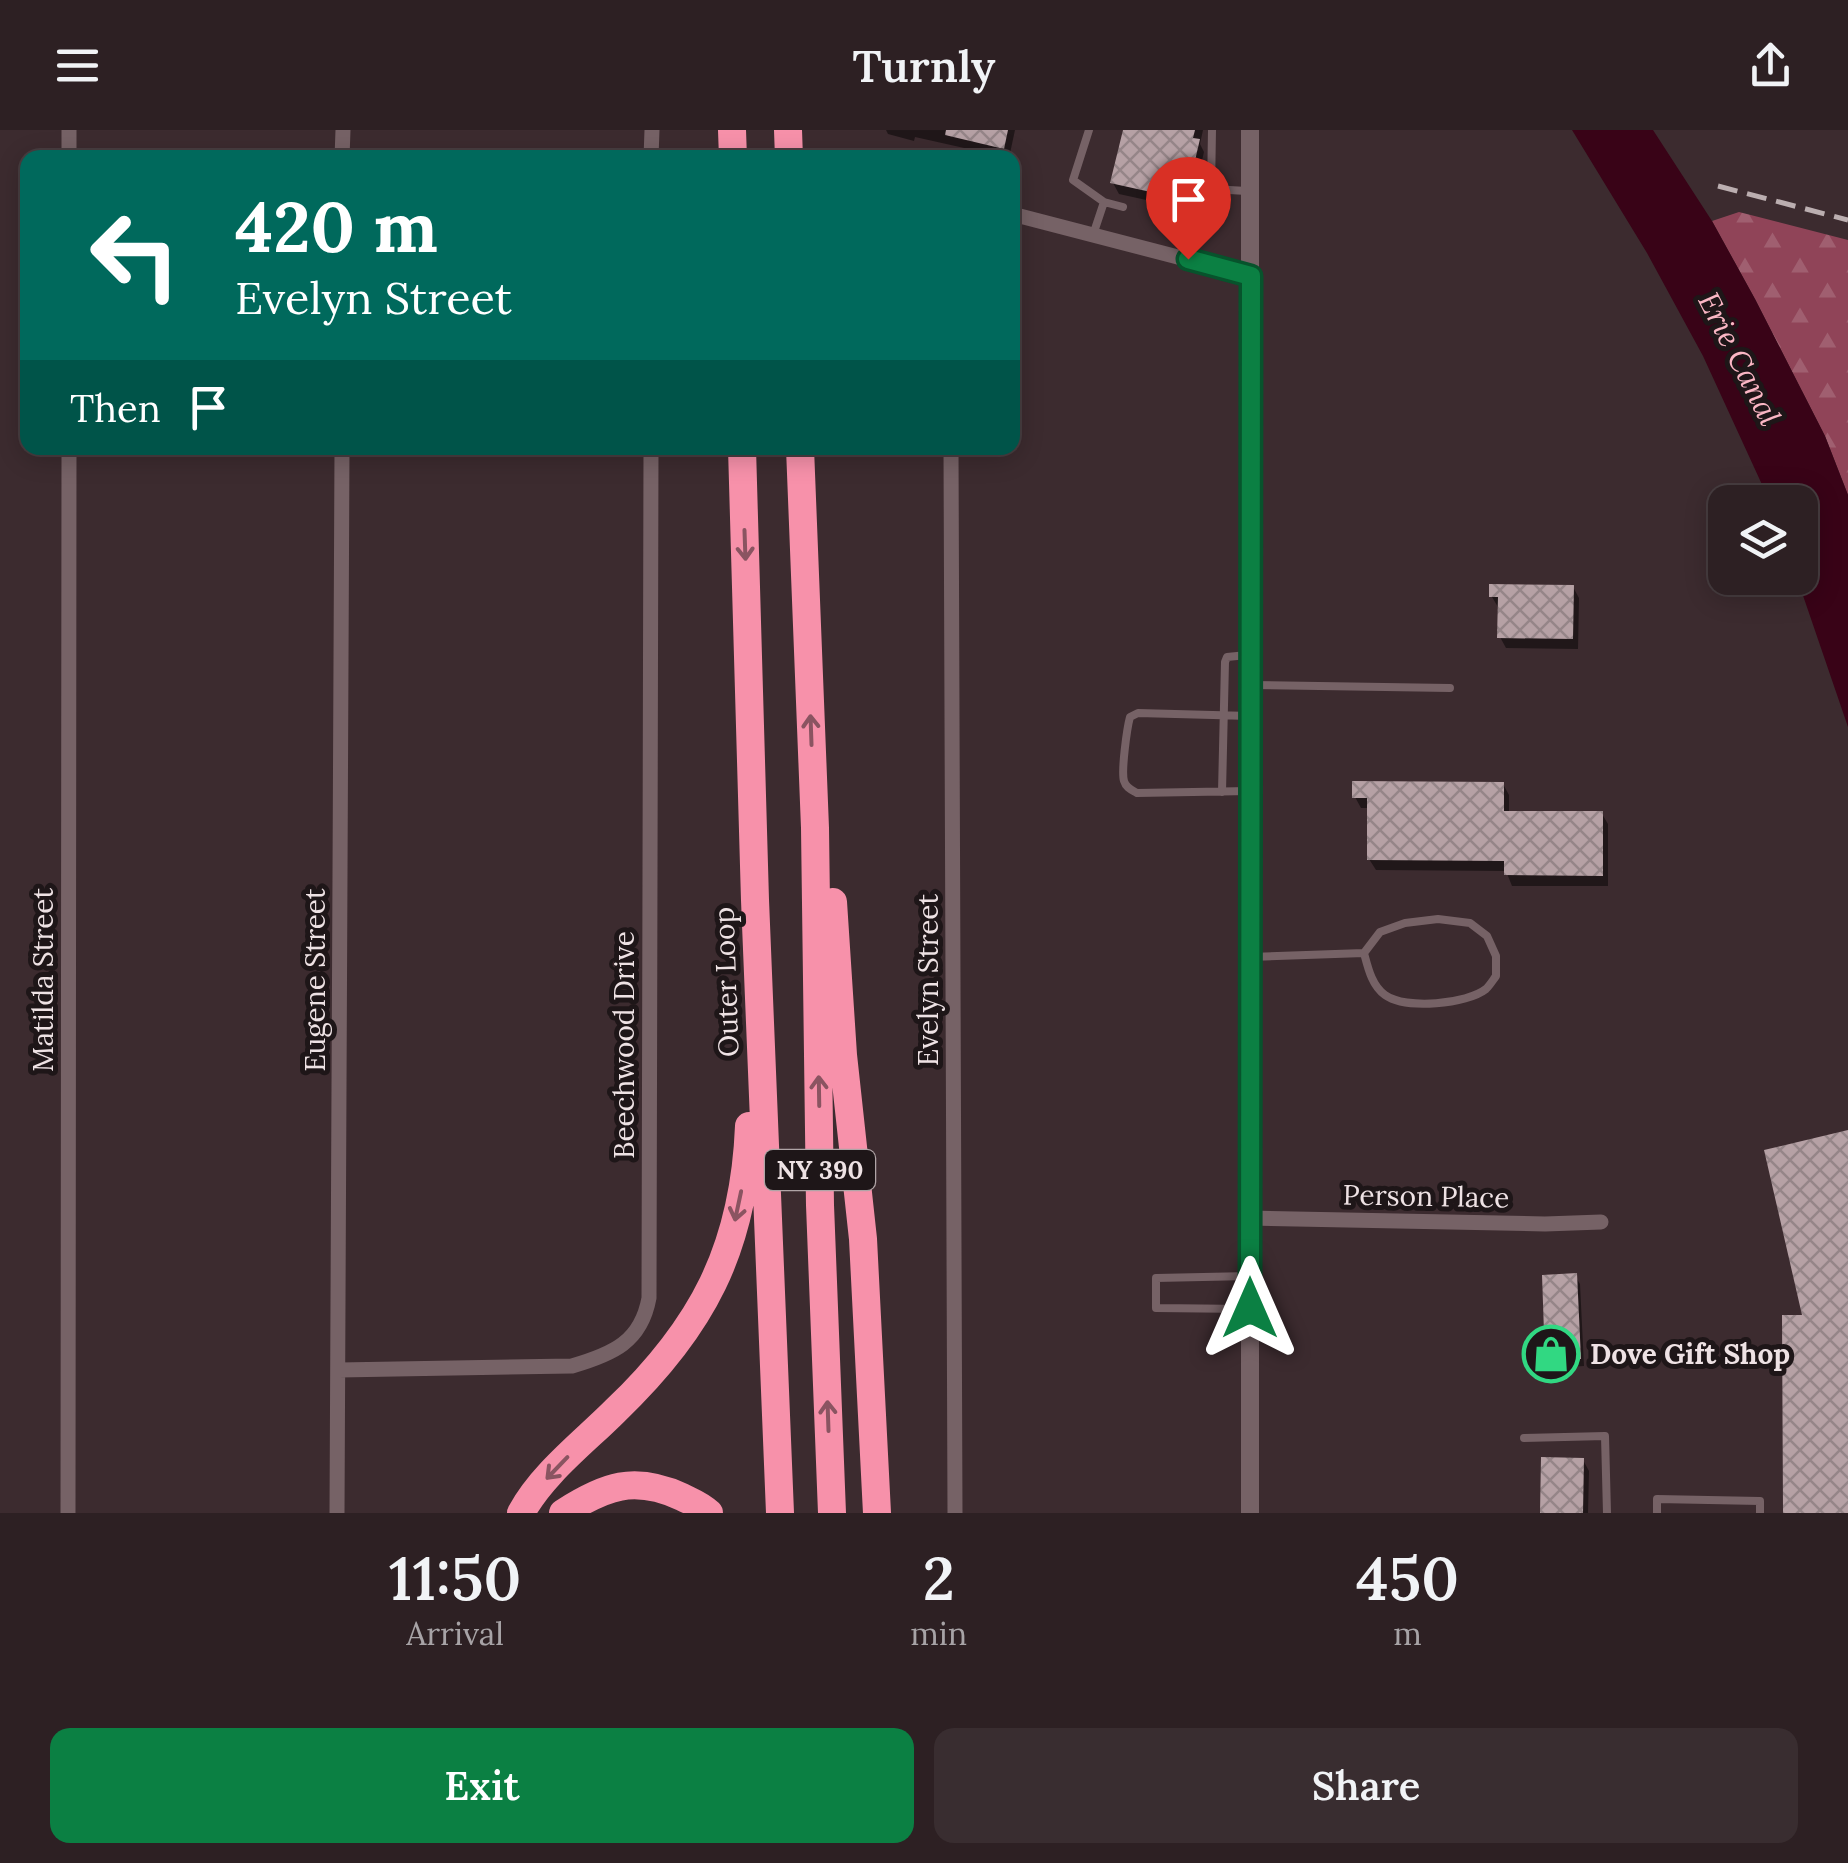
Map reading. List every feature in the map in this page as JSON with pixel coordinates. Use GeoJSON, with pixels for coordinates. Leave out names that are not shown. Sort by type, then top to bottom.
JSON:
{"type":"FeatureCollection","features":[{"type":"Feature","properties":{"kind":"highway","name":"Outer Loop"},"geometry":{"type":"LineString","coordinates":[[742,455],[755,900],[780,1513]]}},
{"type":"Feature","properties":{"kind":"highway","name":"NY 390"},"geometry":{"type":"LineString","coordinates":[[800,455],[815,828],[820,1205],[832,1513]]}},
{"type":"Feature","properties":{"kind":"highway"},"geometry":{"type":"LineString","coordinates":[[815,828],[833,896],[843,1055],[863,1239],[877,1513]]}},
{"type":"Feature","properties":{"kind":"highway"},"geometry":{"type":"LineString","coordinates":[[521,1513],[529,1498],[559,1465],[673,1350],[718,1274],[736,1218],[748,1154],[755,900]]}},
{"type":"Feature","properties":{"kind":"highway"},"geometry":{"type":"LineString","coordinates":[[562,1513],[591,1495],[630,1484],[666,1490],[709,1513]]}},
{"type":"Feature","properties":{"kind":"street"},"geometry":{"type":"LineString","coordinates":[[1250,130],[1250,1513]]}},
{"type":"Feature","properties":{"kind":"street"},"geometry":{"type":"LineString","coordinates":[[1020,216],[1251,276]]}},
{"type":"Feature","properties":{"kind":"street","name":"Matilda Street"},"geometry":{"type":"LineString","coordinates":[[68,1513],[69,455]]}},
{"type":"Feature","properties":{"kind":"street","name":"Eugene Street"},"geometry":{"type":"LineString","coordinates":[[337,1513],[342,455]]}},
{"type":"Feature","properties":{"kind":"street","name":"Beechwood Drive"},"geometry":{"type":"LineString","coordinates":[[339,1370],[572,1366],[616,1350],[634,1335],[645,1318],[651,455]]}},
{"type":"Feature","properties":{"kind":"street","name":"Evelyn Street"},"geometry":{"type":"LineString","coordinates":[[952,455],[955,1513]]}},
{"type":"Feature","properties":{"kind":"street","name":"Person Place"},"geometry":{"type":"LineString","coordinates":[[1250,1218],[1601,1222]]}},
{"type":"Feature","properties":{"kind":"lane"},"geometry":{"type":"LineString","coordinates":[[1089,130],[1073,180],[1104,202],[1123,207]]}},
{"type":"Feature","properties":{"kind":"lane"},"geometry":{"type":"LineString","coordinates":[[1188,259],[1210,189],[1212,130]]}},
{"type":"Feature","properties":{"kind":"lane"},"geometry":{"type":"LineString","coordinates":[[1210,189],[1251,191]]}},
{"type":"Feature","properties":{"kind":"lane"},"geometry":{"type":"LineString","coordinates":[[1094,235],[1104,202]]}},
{"type":"Feature","properties":{"kind":"lane"},"geometry":{"type":"LineString","coordinates":[[1222,792],[1227,657],[1250,654]]}},
{"type":"Feature","properties":{"kind":"lane"},"geometry":{"type":"LineString","coordinates":[[1250,685],[1450,688]]}},
{"type":"Feature","properties":{"kind":"lane"},"geometry":{"type":"LineString","coordinates":[[1250,716],[1138,713],[1130,717],[1124,780],[1137,793],[1250,792]]}},
{"type":"Feature","properties":{"kind":"lane"},"geometry":{"type":"LineString","coordinates":[[1405,923],[1470,923],[1487,936],[1496,956],[1496,976],[1486,989],[1466,998],[1432,1004],[1406,1002],[1386,996],[1370,976],[1364,953],[1380,932],[1405,923]]}},
{"type":"Feature","properties":{"kind":"lane"},"geometry":{"type":"LineString","coordinates":[[1250,957],[1364,953]]}},
{"type":"Feature","properties":{"kind":"lane"},"geometry":{"type":"LineString","coordinates":[[1250,1276],[1156,1278],[1156,1308],[1250,1308]]}},
{"type":"Feature","properties":{"kind":"lane"},"geometry":{"type":"LineString","coordinates":[[1524,1438],[1605,1436],[1607,1513]]}},
{"type":"Feature","properties":{"kind":"lane"},"geometry":{"type":"LineString","coordinates":[[1657,1513],[1657,1499],[1760,1501],[1760,1513]]}},
{"type":"Feature","properties":{"kind":"green space"},"geometry":{"type":"Polygon","coordinates":[[[1739,212],[1848,240],[1848,495],[1825,436],[1712,221],[1739,212]]]}},
{"type":"Feature","properties":{"kind":"water","name":"Erie Canal"},"geometry":{"type":"Polygon","coordinates":[[[1572,130],[1653,130],[1712,221],[1825,436],[1848,495],[1848,727],[1803,595],[1818,595],[1818,485],[1762,485],[1703,356],[1647,253],[1572,130]]]}},
{"type":"Feature","properties":{"kind":"building"},"geometry":{"type":"Polygon","coordinates":[[[946,130],[1008,130],[1004,149],[945,135],[946,130]]]}},
{"type":"Feature","properties":{"kind":"building"},"geometry":{"type":"Polygon","coordinates":[[[1123,130],[1195,130],[1193,138],[1200,139],[1190,182],[1200,184],[1196,202],[1110,183],[1123,130]]]}},
{"type":"Feature","properties":{"kind":"building"},"geometry":{"type":"Polygon","coordinates":[[[1489,584],[1574,585],[1573,639],[1497,638],[1498,597],[1489,597],[1489,584]]]}},
{"type":"Feature","properties":{"kind":"building"},"geometry":{"type":"Polygon","coordinates":[[[1352,781],[1504,782],[1504,811],[1603,811],[1603,876],[1504,875],[1504,861],[1367,860],[1367,798],[1352,798],[1352,781]]]}},
{"type":"Feature","properties":{"kind":"building"},"geometry":{"type":"Polygon","coordinates":[[[1848,1130],[1848,1513],[1783,1513],[1782,1315],[1802,1315],[1764,1150],[1848,1130]]]}},
{"type":"Feature","properties":{"kind":"building"},"geometry":{"type":"Polygon","coordinates":[[[1577,1273],[1581,1359],[1545,1361],[1542,1275],[1577,1273]]]}},
{"type":"Feature","properties":{"kind":"building"},"geometry":{"type":"Polygon","coordinates":[[[1541,1457],[1584,1458],[1583,1513],[1540,1513],[1541,1457]]]}},
{"type":"Feature","properties":{"kind":"railway"},"geometry":{"type":"LineString","coordinates":[[1718,186],[1848,220]]}},
{"type":"Feature","properties":{"kind":"place","name":"Dove Gift Shop"},"geometry":{"type":"Point","coordinates":[1551,1354]}},
{"type":"Feature","properties":{"kind":"route"},"geometry":{"type":"LineString","coordinates":[[1188,259],[1251,276],[1250,1308]]}}]}
